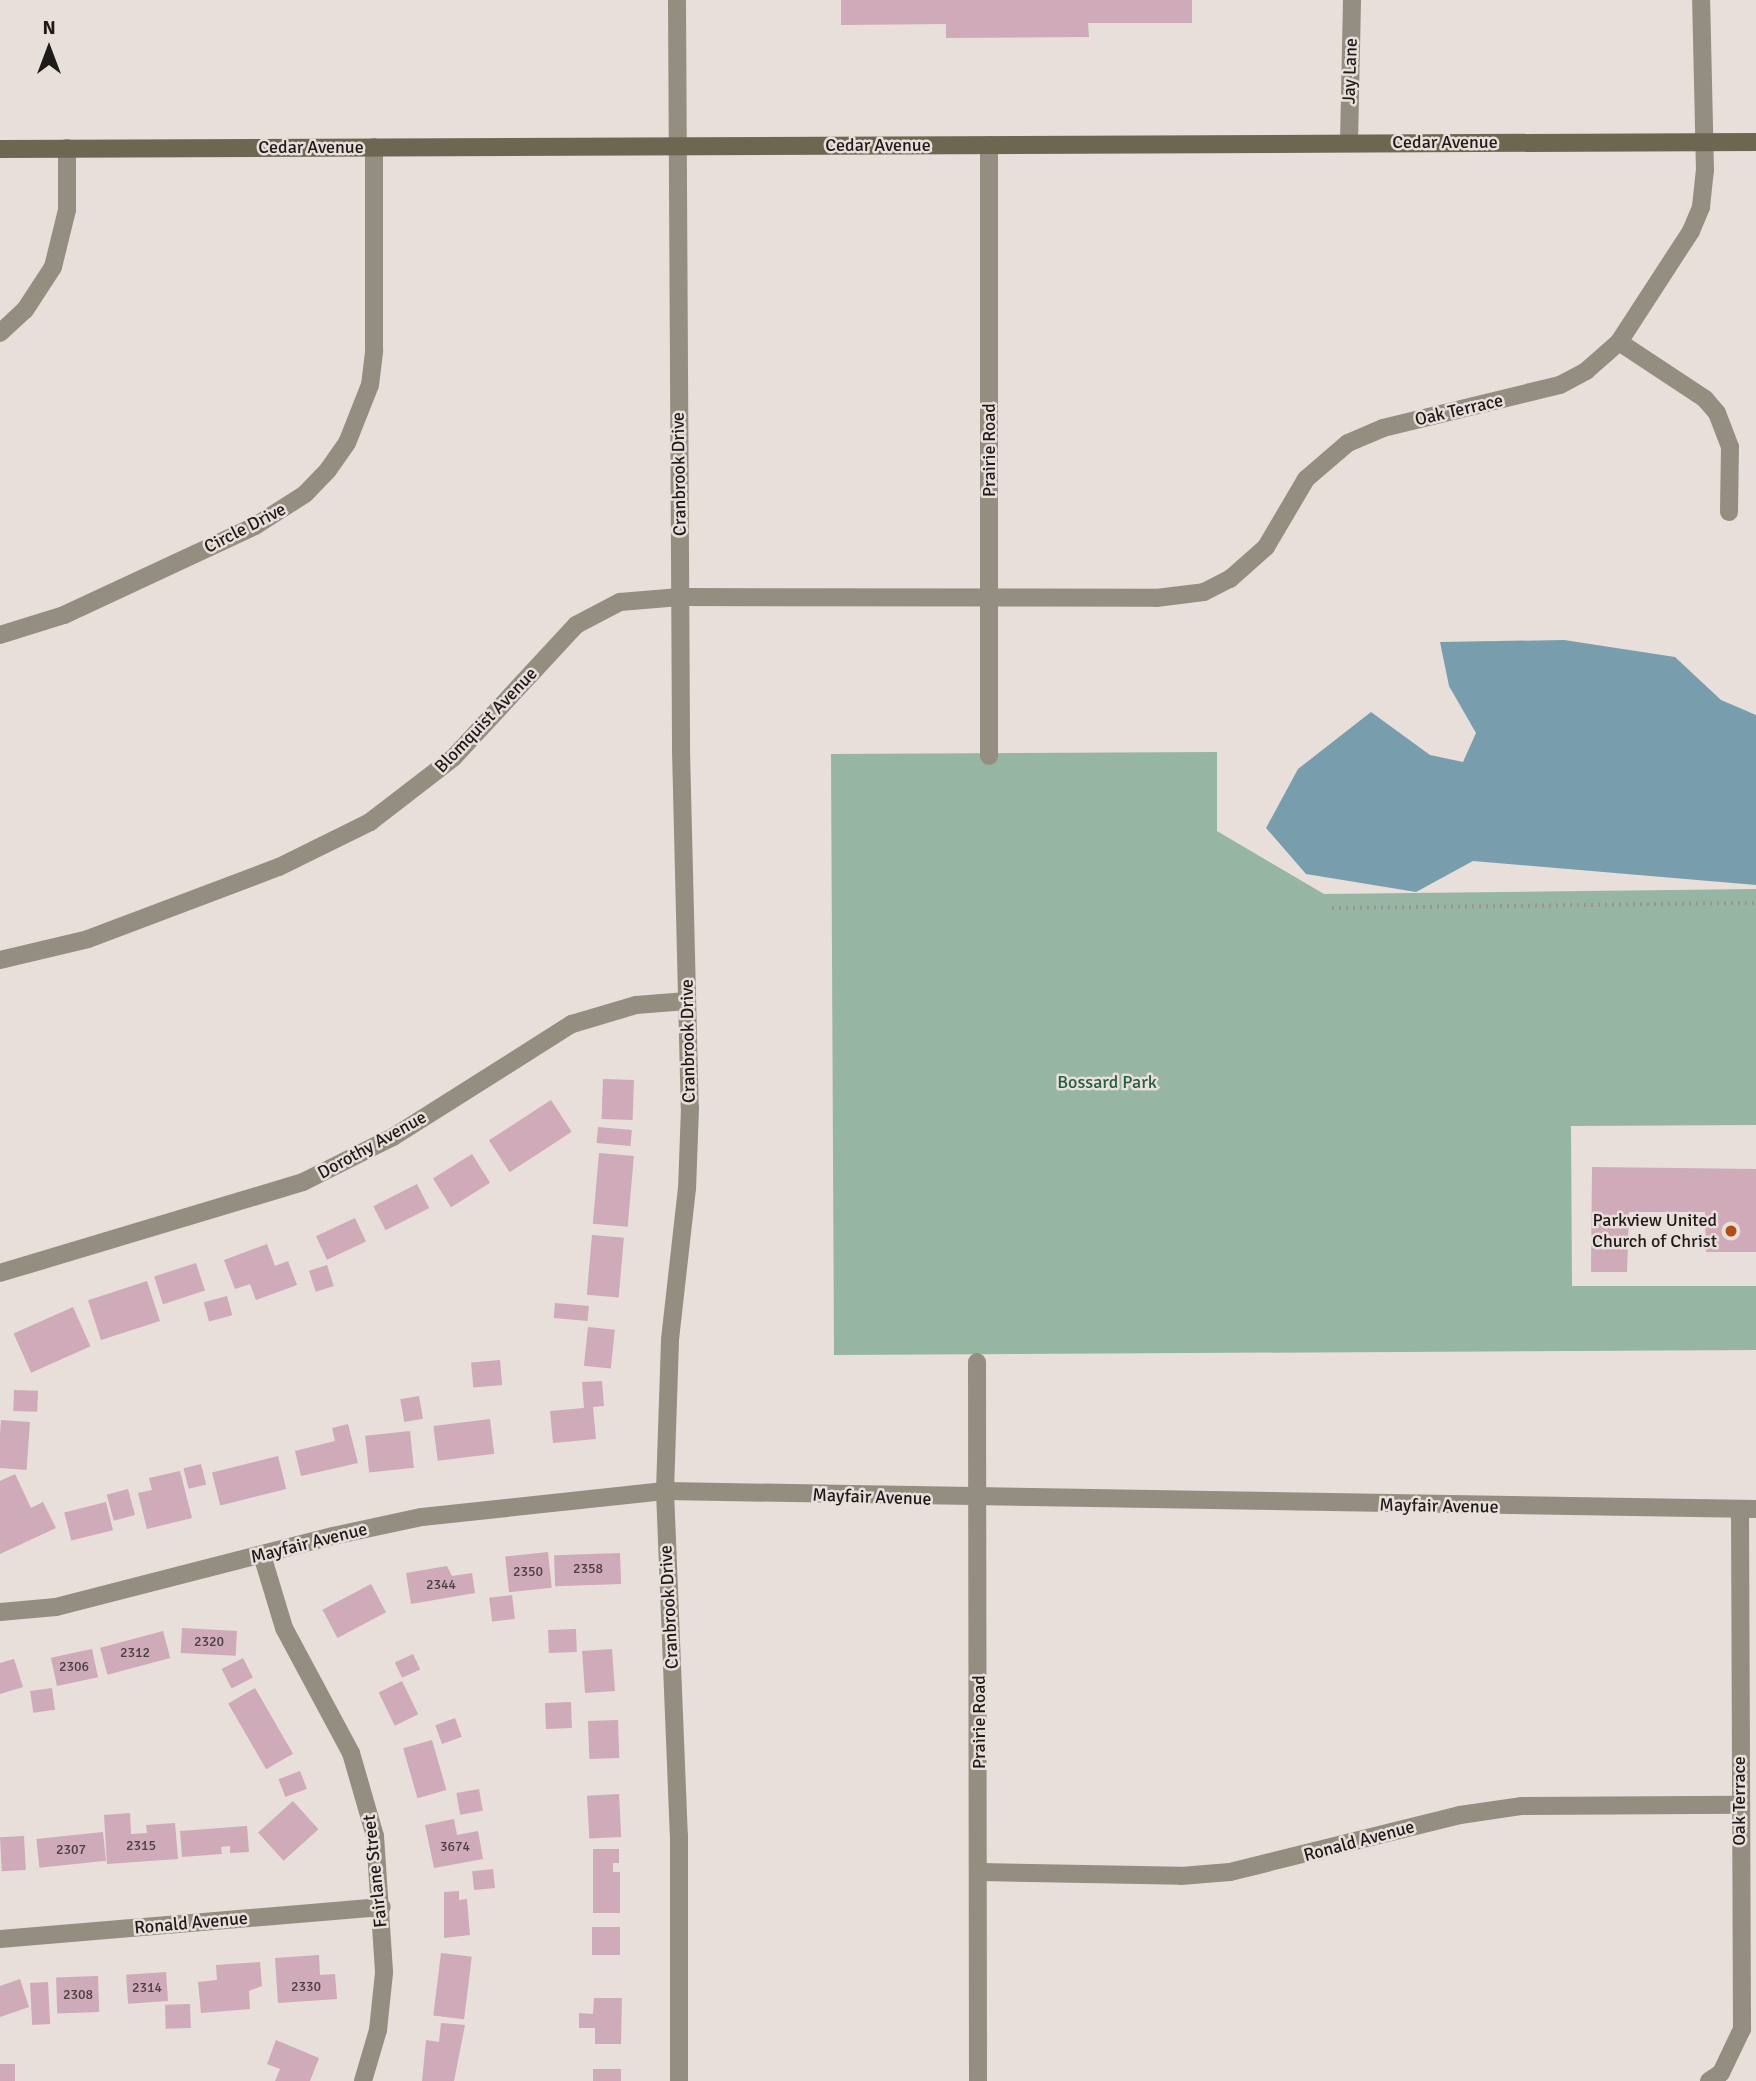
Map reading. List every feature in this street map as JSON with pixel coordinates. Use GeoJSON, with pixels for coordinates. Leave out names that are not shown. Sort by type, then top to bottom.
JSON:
{"type":"FeatureCollection","features":[{"type":"Feature","properties":{"kind":"street","name":"Cranbrook Drive"},"geometry":{"type":"LineString","coordinates":[[677,0],[687,1188],[670,1340],[665,1491],[679,1836],[678,2081]]}},
{"type":"Feature","properties":{"kind":"street","name":"Jay Lane"},"geometry":{"type":"LineString","coordinates":[[1349,143],[1352,0]]}},
{"type":"Feature","properties":{"kind":"street","name":"Oak Terrace"},"geometry":{"type":"LineString","coordinates":[[989,600],[1156,598],[1204,592],[1251,564],[1306,479],[1348,443],[1384,428],[1560,385],[1586,371],[1619,342],[1692,231],[1704,185],[1701,0]]}},
{"type":"Feature","properties":{"kind":"street","name":"Cedar Avenue"},"geometry":{"type":"LineString","coordinates":[[0,149],[1756,142]]}},
{"type":"Feature","properties":{"kind":"street","name":"Prairie Road"},"geometry":{"type":"LineString","coordinates":[[989,145],[989,756]]}},
{"type":"Feature","properties":{"kind":"street","name":"Circle Drive"},"geometry":{"type":"LineString","coordinates":[[0,635],[64,615],[255,526],[297,500],[328,471],[347,443],[370,385],[374,350],[374,147]]}},
{"type":"Feature","properties":{"kind":"street"},"geometry":{"type":"LineString","coordinates":[[0,333],[25,310],[53,267],[67,210],[67,148]]}},
{"type":"Feature","properties":{"kind":"street"},"geometry":{"type":"LineString","coordinates":[[1619,342],[1690,388],[1717,412],[1730,447],[1729,512]]}},
{"type":"Feature","properties":{"kind":"street","name":"Blomquist Avenue"},"geometry":{"type":"LineString","coordinates":[[0,960],[88,939],[325,847],[381,814],[453,758],[576,625],[620,602],[680,597],[989,600]]}},
{"type":"Feature","properties":{"kind":"street","name":"Dorothy Avenue"},"geometry":{"type":"LineString","coordinates":[[0,1273],[303,1182],[393,1137],[572,1024],[636,1005],[687,1001]]}},
{"type":"Feature","properties":{"kind":"street","name":"Prairie Road"},"geometry":{"type":"LineString","coordinates":[[977,1362],[980,1872],[978,2081]]}},
{"type":"Feature","properties":{"kind":"street","name":"Mayfair Avenue"},"geometry":{"type":"LineString","coordinates":[[0,1612],[56,1607],[422,1517],[665,1491],[977,1500],[1748,1510]]}},
{"type":"Feature","properties":{"kind":"street","name":"Oak Terrace"},"geometry":{"type":"LineString","coordinates":[[1709,2081],[1721,2073],[1742,2029],[1738,1805],[1748,1510]]}},
{"type":"Feature","properties":{"kind":"street","name":"Fairlane Street"},"geometry":{"type":"LineString","coordinates":[[262,1555],[284,1628],[351,1753],[366,1797],[382,1907],[380,2015],[363,2081]]}},
{"type":"Feature","properties":{"kind":"street","name":"Ronald Avenue"},"geometry":{"type":"LineString","coordinates":[[980,1872],[1181,1876],[1230,1872],[1460,1815],[1522,1806],[1738,1805]]}},
{"type":"Feature","properties":{"kind":"street","name":"Ronald Avenue"},"geometry":{"type":"LineString","coordinates":[[0,1939],[382,1907]]}},
{"type":"Feature","properties":{"kind":"path"},"geometry":{"type":"LineString","coordinates":[[1332,908],[1756,904]]}},
{"type":"Feature","properties":{"kind":"green space","name":"Bossard Park"},"geometry":{"type":"Polygon","coordinates":[[[1217,752],[1217,831],[1324,894],[1756,889],[1756,1125],[1571,1126],[1572,1286],[1756,1286],[1756,1350],[834,1355],[831,754],[1217,752]]]}},
{"type":"Feature","properties":{"kind":"water"},"geometry":{"type":"Polygon","coordinates":[[[1564,640],[1675,657],[1721,700],[1756,715],[1756,885],[1473,861],[1416,892],[1306,874],[1266,828],[1298,769],[1371,712],[1430,755],[1463,762],[1476,733],[1449,686],[1440,642],[1564,640]]]}},
{"type":"Feature","properties":{"kind":"building"},"geometry":{"type":"Polygon","coordinates":[[[841,0],[1192,0],[1192,23],[1088,23],[1089,37],[946,38],[946,24],[841,25],[841,0]]]}},
{"type":"Feature","properties":{"kind":"building"},"geometry":{"type":"Polygon","coordinates":[[[603,1079],[634,1080],[633,1120],[602,1119],[603,1079]]]}},
{"type":"Feature","properties":{"kind":"building"},"geometry":{"type":"Polygon","coordinates":[[[551,1100],[572,1132],[510,1172],[489,1140],[551,1100]]]}},
{"type":"Feature","properties":{"kind":"building"},"geometry":{"type":"Polygon","coordinates":[[[598,1127],[632,1130],[630,1146],[597,1143],[598,1127]]]}},
{"type":"Feature","properties":{"kind":"building"},"geometry":{"type":"Polygon","coordinates":[[[599,1153],[634,1156],[628,1227],[593,1224],[599,1153]]]}},
{"type":"Feature","properties":{"kind":"building"},"geometry":{"type":"Polygon","coordinates":[[[472,1154],[490,1183],[451,1207],[433,1178],[472,1154]]]}},
{"type":"Feature","properties":{"kind":"building","name":"Parkview United Church of Christ"},"geometry":{"type":"Polygon","coordinates":[[[1592,1167],[1756,1169],[1756,1252],[1706,1252],[1705,1212],[1629,1212],[1627,1272],[1591,1272],[1592,1167]]]}},
{"type":"Feature","properties":{"kind":"building"},"geometry":{"type":"Polygon","coordinates":[[[417,1184],[429,1208],[386,1230],[373,1206],[417,1184]]]}},
{"type":"Feature","properties":{"kind":"building"},"geometry":{"type":"Polygon","coordinates":[[[355,1218],[366,1242],[327,1260],[316,1236],[355,1218]]]}},
{"type":"Feature","properties":{"kind":"building"},"geometry":{"type":"Polygon","coordinates":[[[592,1235],[624,1238],[619,1298],[587,1295],[592,1235]]]}},
{"type":"Feature","properties":{"kind":"building"},"geometry":{"type":"Polygon","coordinates":[[[267,1244],[275,1266],[288,1261],[297,1285],[256,1300],[250,1284],[235,1289],[224,1260],[267,1244]]]}},
{"type":"Feature","properties":{"kind":"building"},"geometry":{"type":"Polygon","coordinates":[[[196,1263],[205,1291],[163,1304],[154,1277],[196,1263]]]}},
{"type":"Feature","properties":{"kind":"building"},"geometry":{"type":"Polygon","coordinates":[[[327,1265],[334,1286],[316,1292],[309,1271],[327,1265]]]}},
{"type":"Feature","properties":{"kind":"building"},"geometry":{"type":"Polygon","coordinates":[[[147,1281],[160,1321],[101,1340],[88,1300],[147,1281]]]}},
{"type":"Feature","properties":{"kind":"building"},"geometry":{"type":"Polygon","coordinates":[[[227,1296],[232,1315],[209,1322],[204,1302],[227,1296]]]}},
{"type":"Feature","properties":{"kind":"building"},"geometry":{"type":"Polygon","coordinates":[[[555,1303],[589,1306],[588,1321],[554,1318],[555,1303]]]}},
{"type":"Feature","properties":{"kind":"building"},"geometry":{"type":"Polygon","coordinates":[[[73,1307],[90,1346],[31,1373],[14,1333],[73,1307]]]}},
{"type":"Feature","properties":{"kind":"building"},"geometry":{"type":"Polygon","coordinates":[[[588,1327],[615,1330],[611,1369],[584,1366],[588,1327]]]}},
{"type":"Feature","properties":{"kind":"building"},"geometry":{"type":"Polygon","coordinates":[[[500,1360],[502,1385],[473,1387],[471,1363],[500,1360]]]}},
{"type":"Feature","properties":{"kind":"building"},"geometry":{"type":"Polygon","coordinates":[[[602,1381],[604,1406],[593,1407],[596,1439],[553,1443],[550,1411],[584,1408],[582,1382],[602,1381]]]}},
{"type":"Feature","properties":{"kind":"building"},"geometry":{"type":"Polygon","coordinates":[[[14,1390],[38,1391],[37,1412],[13,1411],[14,1390]]]}},
{"type":"Feature","properties":{"kind":"building"},"geometry":{"type":"Polygon","coordinates":[[[419,1396],[423,1419],[404,1422],[400,1399],[419,1396]]]}},
{"type":"Feature","properties":{"kind":"building"},"geometry":{"type":"Polygon","coordinates":[[[490,1419],[494,1454],[438,1461],[433,1426],[490,1419]]]}},
{"type":"Feature","properties":{"kind":"building"},"geometry":{"type":"Polygon","coordinates":[[[1,1420],[30,1422],[27,1470],[0,1468],[1,1420]]]}},
{"type":"Feature","properties":{"kind":"building"},"geometry":{"type":"Polygon","coordinates":[[[348,1424],[358,1463],[301,1476],[295,1451],[335,1441],[332,1428],[348,1424]]]}},
{"type":"Feature","properties":{"kind":"building"},"geometry":{"type":"Polygon","coordinates":[[[410,1431],[414,1468],[369,1473],[365,1436],[410,1431]]]}},
{"type":"Feature","properties":{"kind":"building"},"geometry":{"type":"Polygon","coordinates":[[[278,1456],[286,1489],[220,1505],[212,1472],[278,1456]]]}},
{"type":"Feature","properties":{"kind":"building"},"geometry":{"type":"Polygon","coordinates":[[[201,1464],[206,1484],[189,1489],[184,1468],[201,1464]]]}},
{"type":"Feature","properties":{"kind":"building"},"geometry":{"type":"Polygon","coordinates":[[[180,1471],[192,1518],[147,1529],[138,1493],[152,1490],[149,1478],[180,1471]]]}},
{"type":"Feature","properties":{"kind":"building"},"geometry":{"type":"Polygon","coordinates":[[[15,1474],[31,1508],[43,1502],[56,1528],[0,1554],[0,1481],[15,1474]]]}},
{"type":"Feature","properties":{"kind":"building"},"geometry":{"type":"Polygon","coordinates":[[[128,1489],[135,1515],[114,1521],[107,1495],[128,1489]]]}},
{"type":"Feature","properties":{"kind":"building"},"geometry":{"type":"Polygon","coordinates":[[[106,1502],[113,1530],[71,1541],[64,1512],[106,1502]]]}},
{"type":"Feature","properties":{"kind":"building"},"geometry":{"type":"Polygon","coordinates":[[[548,1552],[552,1588],[509,1592],[505,1556],[548,1552]]]}},
{"type":"Feature","properties":{"kind":"building"},"geometry":{"type":"Polygon","coordinates":[[[620,1553],[621,1584],[555,1586],[554,1555],[620,1553]]]}},
{"type":"Feature","properties":{"kind":"building"},"geometry":{"type":"Polygon","coordinates":[[[447,1566],[452,1576],[472,1573],[475,1593],[411,1604],[406,1573],[447,1566]]]}},
{"type":"Feature","properties":{"kind":"building"},"geometry":{"type":"Polygon","coordinates":[[[371,1584],[386,1612],[337,1638],[322,1610],[371,1584]]]}},
{"type":"Feature","properties":{"kind":"building"},"geometry":{"type":"Polygon","coordinates":[[[512,1595],[515,1619],[492,1622],[489,1598],[512,1595]]]}},
{"type":"Feature","properties":{"kind":"building"},"geometry":{"type":"Polygon","coordinates":[[[182,1628],[237,1631],[236,1656],[181,1653],[182,1628]]]}},
{"type":"Feature","properties":{"kind":"building"},"geometry":{"type":"Polygon","coordinates":[[[576,1629],[577,1652],[549,1653],[548,1630],[576,1629]]]}},
{"type":"Feature","properties":{"kind":"building"},"geometry":{"type":"Polygon","coordinates":[[[163,1631],[170,1658],[107,1675],[100,1648],[163,1631]]]}},
{"type":"Feature","properties":{"kind":"building"},"geometry":{"type":"Polygon","coordinates":[[[92,1649],[98,1677],[57,1686],[51,1658],[92,1649]]]}},
{"type":"Feature","properties":{"kind":"building"},"geometry":{"type":"Polygon","coordinates":[[[612,1649],[615,1691],[585,1693],[582,1651],[612,1649]]]}},
{"type":"Feature","properties":{"kind":"building"},"geometry":{"type":"Polygon","coordinates":[[[413,1654],[420,1669],[402,1678],[395,1662],[413,1654]]]}},
{"type":"Feature","properties":{"kind":"building"},"geometry":{"type":"Polygon","coordinates":[[[243,1658],[253,1678],[232,1688],[222,1669],[243,1658]]]}},
{"type":"Feature","properties":{"kind":"building"},"geometry":{"type":"Polygon","coordinates":[[[14,1659],[23,1687],[0,1694],[0,1663],[14,1659]]]}},
{"type":"Feature","properties":{"kind":"building"},"geometry":{"type":"Polygon","coordinates":[[[402,1681],[418,1714],[395,1726],[379,1692],[402,1681]]]}},
{"type":"Feature","properties":{"kind":"building"},"geometry":{"type":"Polygon","coordinates":[[[52,1688],[55,1710],[33,1713],[30,1691],[52,1688]]]}},
{"type":"Feature","properties":{"kind":"building"},"geometry":{"type":"Polygon","coordinates":[[[255,1688],[293,1754],[266,1769],[228,1704],[255,1688]]]}},
{"type":"Feature","properties":{"kind":"building"},"geometry":{"type":"Polygon","coordinates":[[[571,1702],[572,1728],[546,1729],[545,1703],[571,1702]]]}},
{"type":"Feature","properties":{"kind":"building"},"geometry":{"type":"Polygon","coordinates":[[[455,1718],[462,1737],[442,1744],[435,1725],[455,1718]]]}},
{"type":"Feature","properties":{"kind":"building"},"geometry":{"type":"Polygon","coordinates":[[[618,1720],[619,1758],[589,1759],[588,1721],[618,1720]]]}},
{"type":"Feature","properties":{"kind":"building"},"geometry":{"type":"Polygon","coordinates":[[[432,1740],[446,1790],[417,1798],[403,1748],[432,1740]]]}},
{"type":"Feature","properties":{"kind":"building"},"geometry":{"type":"Polygon","coordinates":[[[300,1771],[307,1789],[285,1797],[279,1779],[300,1771]]]}},
{"type":"Feature","properties":{"kind":"building"},"geometry":{"type":"Polygon","coordinates":[[[479,1789],[483,1811],[460,1815],[456,1793],[479,1789]]]}},
{"type":"Feature","properties":{"kind":"building"},"geometry":{"type":"Polygon","coordinates":[[[619,1794],[621,1837],[589,1839],[587,1796],[619,1794]]]}},
{"type":"Feature","properties":{"kind":"building"},"geometry":{"type":"Polygon","coordinates":[[[293,1801],[318,1829],[283,1861],[258,1832],[293,1801]]]}},
{"type":"Feature","properties":{"kind":"building"},"geometry":{"type":"Polygon","coordinates":[[[130,1813],[131,1834],[147,1833],[146,1825],[175,1823],[178,1859],[107,1864],[104,1815],[130,1813]]]}},
{"type":"Feature","properties":{"kind":"building"},"geometry":{"type":"Polygon","coordinates":[[[454,1819],[457,1835],[478,1831],[483,1859],[434,1868],[425,1825],[454,1819]]]}},
{"type":"Feature","properties":{"kind":"building"},"geometry":{"type":"Polygon","coordinates":[[[247,1826],[249,1852],[230,1853],[230,1846],[221,1847],[222,1854],[182,1857],[180,1831],[247,1826]]]}},
{"type":"Feature","properties":{"kind":"building"},"geometry":{"type":"Polygon","coordinates":[[[103,1832],[106,1861],[39,1868],[36,1839],[103,1832]]]}},
{"type":"Feature","properties":{"kind":"building"},"geometry":{"type":"Polygon","coordinates":[[[24,1836],[26,1870],[2,1871],[0,1837],[24,1836]]]}},
{"type":"Feature","properties":{"kind":"building"},"geometry":{"type":"Polygon","coordinates":[[[593,1849],[619,1849],[619,1863],[613,1863],[613,1872],[620,1872],[620,1913],[593,1913],[593,1849]]]}},
{"type":"Feature","properties":{"kind":"building"},"geometry":{"type":"Polygon","coordinates":[[[493,1869],[495,1888],[474,1890],[472,1871],[493,1869]]]}},
{"type":"Feature","properties":{"kind":"building"},"geometry":{"type":"Polygon","coordinates":[[[459,1891],[459,1900],[467,1899],[470,1935],[444,1938],[444,1892],[459,1891]]]}},
{"type":"Feature","properties":{"kind":"building"},"geometry":{"type":"Polygon","coordinates":[[[592,1927],[620,1927],[620,1955],[592,1955],[592,1927]]]}},
{"type":"Feature","properties":{"kind":"building"},"geometry":{"type":"Polygon","coordinates":[[[441,1953],[472,1957],[464,2019],[433,2016],[441,1953]]]}},
{"type":"Feature","properties":{"kind":"building"},"geometry":{"type":"Polygon","coordinates":[[[319,1955],[320,1975],[335,1974],[337,1999],[278,2003],[275,1958],[319,1955]]]}},
{"type":"Feature","properties":{"kind":"building"},"geometry":{"type":"Polygon","coordinates":[[[260,1962],[262,1986],[249,1991],[250,2009],[201,2013],[198,1982],[217,1980],[216,1965],[260,1962]]]}},
{"type":"Feature","properties":{"kind":"building"},"geometry":{"type":"Polygon","coordinates":[[[166,1972],[168,2001],[128,2004],[126,1975],[166,1972]]]}},
{"type":"Feature","properties":{"kind":"building"},"geometry":{"type":"Polygon","coordinates":[[[98,1976],[99,2012],[57,2013],[56,1977],[98,1976]]]}},
{"type":"Feature","properties":{"kind":"building"},"geometry":{"type":"Polygon","coordinates":[[[20,1979],[29,2007],[0,2017],[0,1986],[20,1979]]]}},
{"type":"Feature","properties":{"kind":"building"},"geometry":{"type":"Polygon","coordinates":[[[48,1982],[50,2024],[32,2025],[30,1983],[48,1982]]]}},
{"type":"Feature","properties":{"kind":"building"},"geometry":{"type":"Polygon","coordinates":[[[594,1998],[622,1998],[621,2044],[595,2044],[595,2028],[579,2028],[579,2013],[593,2014],[594,1998]]]}},
{"type":"Feature","properties":{"kind":"building"},"geometry":{"type":"Polygon","coordinates":[[[190,2004],[191,2028],[166,2029],[165,2005],[190,2004]]]}},
{"type":"Feature","properties":{"kind":"building"},"geometry":{"type":"Polygon","coordinates":[[[441,2023],[465,2025],[454,2081],[422,2081],[426,2040],[439,2042],[441,2023]]]}},
{"type":"Feature","properties":{"kind":"building"},"geometry":{"type":"Polygon","coordinates":[[[276,2040],[319,2058],[310,2081],[275,2081],[280,2069],[267,2064],[276,2040]]]}},
{"type":"Feature","properties":{"kind":"building"},"geometry":{"type":"Polygon","coordinates":[[[0,2064],[15,2064],[15,2081],[0,2081],[0,2064]]]}},
{"type":"Feature","properties":{"kind":"building"},"geometry":{"type":"Polygon","coordinates":[[[593,2069],[621,2069],[621,2081],[593,2081],[593,2069]]]}},
{"type":"Feature","properties":{"kind":"place","name":"Parkview United Church of Christ"},"geometry":{"type":"Point","coordinates":[1731,1231]}}]}
